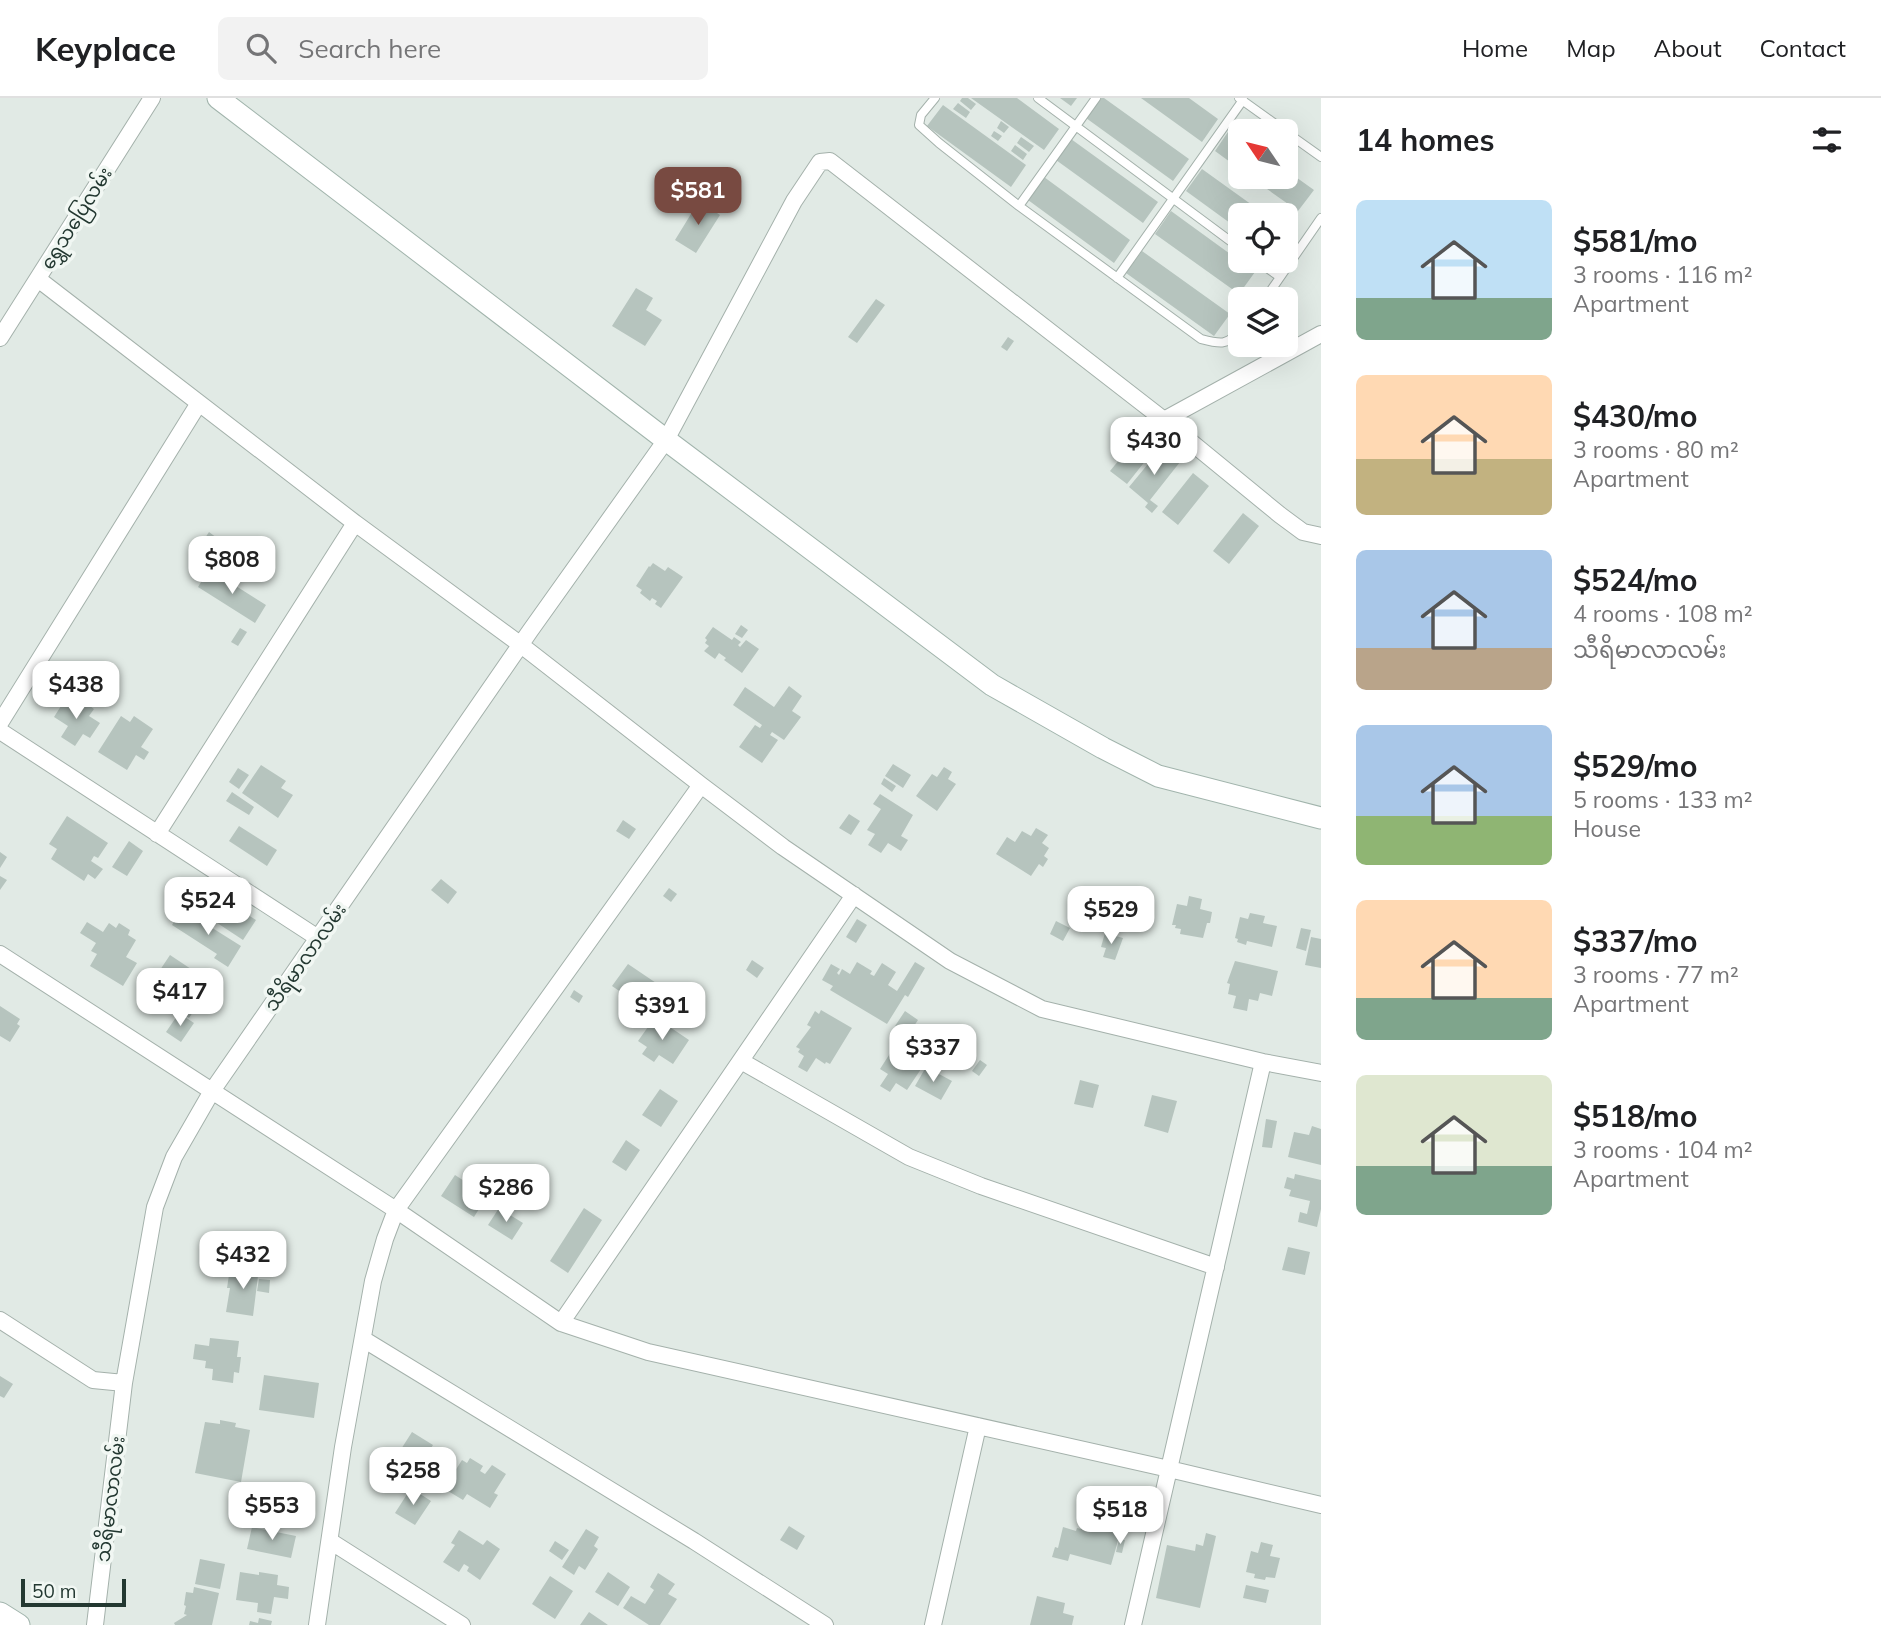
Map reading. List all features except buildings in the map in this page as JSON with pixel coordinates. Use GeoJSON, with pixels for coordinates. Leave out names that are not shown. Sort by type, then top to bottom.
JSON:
{"type":"FeatureCollection","features":[{"type":"Feature","properties":{"kind":"street","name":"ရွှေသပြေလမ်း"},"geometry":{"type":"LineString","coordinates":[[0,338],[152,98]]}},
{"type":"Feature","properties":{"kind":"street"},"geometry":{"type":"LineString","coordinates":[[218,98],[992,685],[1158,776],[1321,818]]}},
{"type":"Feature","properties":{"kind":"street","name":"သီရိမာလာလမ်း"},"geometry":{"type":"LineString","coordinates":[[95,1625],[124,1383],[155,1207],[174,1157],[212,1091],[666,440],[794,201],[820,162],[831,161],[1164,420]]}},
{"type":"Feature","properties":{"kind":"street"},"geometry":{"type":"LineString","coordinates":[[38,278],[355,523],[521,645],[783,847],[950,961],[1042,1009],[1263,1062],[1321,1073]]}},
{"type":"Feature","properties":{"kind":"street"},"geometry":{"type":"LineString","coordinates":[[1321,334],[1164,420],[1280,515],[1303,531],[1321,536]]}},
{"type":"Feature","properties":{"kind":"street"},"geometry":{"type":"LineString","coordinates":[[0,723],[199,403]]}},
{"type":"Feature","properties":{"kind":"street"},"geometry":{"type":"LineString","coordinates":[[158,834],[355,523]]}},
{"type":"Feature","properties":{"kind":"street"},"geometry":{"type":"LineString","coordinates":[[0,731],[318,938]]}},
{"type":"Feature","properties":{"kind":"street"},"geometry":{"type":"LineString","coordinates":[[317,1625],[343,1447],[373,1281],[396,1210],[701,785]]}},
{"type":"Feature","properties":{"kind":"street"},"geometry":{"type":"LineString","coordinates":[[561,1323],[854,895]]}},
{"type":"Feature","properties":{"kind":"street"},"geometry":{"type":"LineString","coordinates":[[0,954],[396,1210],[561,1323],[648,1352],[1321,1505]]}},
{"type":"Feature","properties":{"kind":"street"},"geometry":{"type":"LineString","coordinates":[[741,1061],[909,1157],[981,1186],[1216,1267]]}},
{"type":"Feature","properties":{"kind":"street"},"geometry":{"type":"LineString","coordinates":[[1133,1625],[1263,1062]]}},
{"type":"Feature","properties":{"kind":"street"},"geometry":{"type":"LineString","coordinates":[[0,1320],[93,1380],[124,1383]]}},
{"type":"Feature","properties":{"kind":"street"},"geometry":{"type":"LineString","coordinates":[[363,1339],[694,1541],[825,1625]]}},
{"type":"Feature","properties":{"kind":"street"},"geometry":{"type":"LineString","coordinates":[[933,1625],[978,1426]]}},
{"type":"Feature","properties":{"kind":"street"},"geometry":{"type":"LineString","coordinates":[[330,1541],[462,1625]]}},
{"type":"Feature","properties":{"kind":"street"},"geometry":{"type":"LineString","coordinates":[[0,1613],[19,1625]]}},
{"type":"Feature","properties":{"kind":"lane"},"geometry":{"type":"LineString","coordinates":[[935,98],[921,115],[919,125],[939,143],[1201,339],[1219,344],[1228,341]]}},
{"type":"Feature","properties":{"kind":"lane"},"geometry":{"type":"LineString","coordinates":[[1038,98],[1228,239]]}},
{"type":"Feature","properties":{"kind":"lane"},"geometry":{"type":"LineString","coordinates":[[1019,205],[1096,98]]}},
{"type":"Feature","properties":{"kind":"lane"},"geometry":{"type":"LineString","coordinates":[[1117,278],[1241,99],[1268,119]]}},
{"type":"Feature","properties":{"kind":"lane"},"geometry":{"type":"LineString","coordinates":[[1298,141],[1321,157]]}},
{"type":"Feature","properties":{"kind":"lane"},"geometry":{"type":"LineString","coordinates":[[1273,287],[1321,218]]}},
{"type":"Feature","properties":{"kind":"lane"},"geometry":{"type":"LineString","coordinates":[[1274,273],[1280,277]]}}]}
